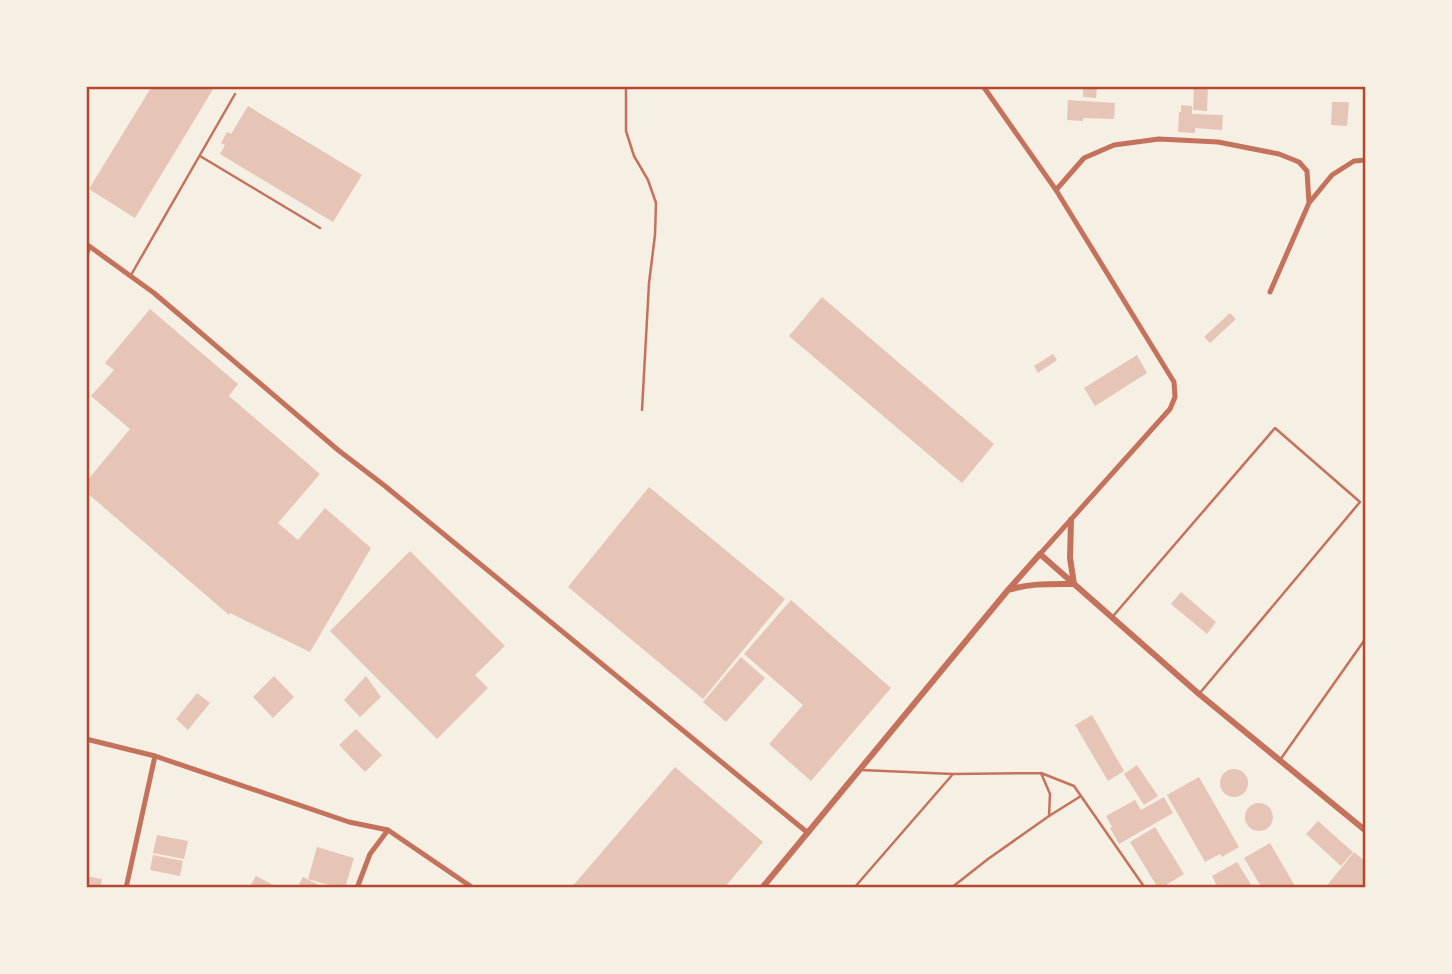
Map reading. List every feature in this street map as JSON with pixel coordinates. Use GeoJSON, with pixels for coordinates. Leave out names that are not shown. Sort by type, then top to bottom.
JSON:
{"type":"FeatureCollection","features":[{"type":"Feature","properties":{"kind":"street"},"geometry":{"type":"LineString","coordinates":[[762,888],[1008,590],[1170,409],[1175,397],[1174,382],[1056,190],[983,86]]}},
{"type":"Feature","properties":{"kind":"street"},"geometry":{"type":"LineString","coordinates":[[1056,190],[1084,158],[1114,145],[1171,139],[1218,142],[1279,154],[1299,162],[1307,171],[1309,203]]}},
{"type":"Feature","properties":{"kind":"street"},"geometry":{"type":"LineString","coordinates":[[1270,292],[1309,203],[1332,175],[1354,161],[1366,160]]}},
{"type":"Feature","properties":{"kind":"street"},"geometry":{"type":"LineString","coordinates":[[86,256],[87,245],[155,293],[338,450],[808,832]]}},
{"type":"Feature","properties":{"kind":"street"},"geometry":{"type":"LineString","coordinates":[[1071,520],[1070,558],[1074,584]]}},
{"type":"Feature","properties":{"kind":"street"},"geometry":{"type":"LineString","coordinates":[[1040,554],[1199,694],[1366,831]]}},
{"type":"Feature","properties":{"kind":"street"},"geometry":{"type":"LineString","coordinates":[[1008,590],[1040,584],[1074,584]]}},
{"type":"Feature","properties":{"kind":"street"},"geometry":{"type":"LineString","coordinates":[[86,739],[155,756],[349,822],[388,830],[473,888]]}},
{"type":"Feature","properties":{"kind":"street"},"geometry":{"type":"LineString","coordinates":[[126,888],[155,756]]}},
{"type":"Feature","properties":{"kind":"street"},"geometry":{"type":"LineString","coordinates":[[357,888],[370,854],[388,830]]}},
{"type":"Feature","properties":{"kind":"lane"},"geometry":{"type":"LineString","coordinates":[[626,86],[626,131],[634,156],[648,180],[656,203],[642,410]]}},
{"type":"Feature","properties":{"kind":"lane"},"geometry":{"type":"LineString","coordinates":[[131,275],[235,94]]}},
{"type":"Feature","properties":{"kind":"lane"},"geometry":{"type":"LineString","coordinates":[[200,156],[320,228]]}},
{"type":"Feature","properties":{"kind":"lane"},"geometry":{"type":"LineString","coordinates":[[1112,618],[1275,428],[1360,502],[1199,694]]}},
{"type":"Feature","properties":{"kind":"lane"},"geometry":{"type":"LineString","coordinates":[[1280,760],[1366,638]]}},
{"type":"Feature","properties":{"kind":"lane"},"geometry":{"type":"LineString","coordinates":[[860,770],[953,774],[1041,773],[1074,786],[1144,888]]}},
{"type":"Feature","properties":{"kind":"lane"},"geometry":{"type":"LineString","coordinates":[[1041,773],[1050,794],[1049,816]]}},
{"type":"Feature","properties":{"kind":"lane"},"geometry":{"type":"LineString","coordinates":[[854,888],[953,774]]}},
{"type":"Feature","properties":{"kind":"lane"},"geometry":{"type":"LineString","coordinates":[[951,888],[988,859],[1081,796]]}},
{"type":"Feature","properties":{"kind":"building"},"geometry":{"type":"Polygon","coordinates":[[[152,86],[215,86],[135,218],[89,189],[152,86]]]}},
{"type":"Feature","properties":{"kind":"building"},"geometry":{"type":"Polygon","coordinates":[[[1083,86],[1097,86],[1096,98],[1083,97],[1083,86]]]}},
{"type":"Feature","properties":{"kind":"building"},"geometry":{"type":"Polygon","coordinates":[[[1194,86],[1208,86],[1207,111],[1193,110],[1194,86]]]}},
{"type":"Feature","properties":{"kind":"building"},"geometry":{"type":"Polygon","coordinates":[[[1068,100],[1115,103],[1114,119],[1067,120],[1068,100]]]}},
{"type":"Feature","properties":{"kind":"building"},"geometry":{"type":"Polygon","coordinates":[[[1332,102],[1349,102],[1347,126],[1331,125],[1332,102]]]}},
{"type":"Feature","properties":{"kind":"building"},"geometry":{"type":"Polygon","coordinates":[[[1181,105],[1192,106],[1192,114],[1223,115],[1222,130],[1195,128],[1195,133],[1178,132],[1181,105]]]}},
{"type":"Feature","properties":{"kind":"building"},"geometry":{"type":"Polygon","coordinates":[[[248,106],[362,175],[333,222],[220,154],[225,145],[221,143],[227,132],[231,134],[248,106]]]}},
{"type":"Feature","properties":{"kind":"building"},"geometry":{"type":"Polygon","coordinates":[[[822,297],[994,444],[962,483],[789,336],[822,297]]]}},
{"type":"Feature","properties":{"kind":"building"},"geometry":{"type":"Polygon","coordinates":[[[150,309],[238,384],[229,396],[320,474],[278,523],[298,540],[325,508],[371,548],[310,652],[230,613],[229,615],[86,492],[86,482],[130,429],[91,396],[114,370],[105,363],[150,309]]]}},
{"type":"Feature","properties":{"kind":"building"},"geometry":{"type":"Polygon","coordinates":[[[1230,313],[1236,319],[1210,343],[1204,337],[1230,313]]]}},
{"type":"Feature","properties":{"kind":"building"},"geometry":{"type":"Polygon","coordinates":[[[1053,354],[1057,360],[1038,373],[1034,366],[1053,354]]]}},
{"type":"Feature","properties":{"kind":"building"},"geometry":{"type":"Polygon","coordinates":[[[1137,355],[1147,373],[1095,406],[1084,388],[1137,355]]]}},
{"type":"Feature","properties":{"kind":"building"},"geometry":{"type":"Polygon","coordinates":[[[649,487],[785,599],[703,699],[568,587],[649,487]]]}},
{"type":"Feature","properties":{"kind":"building"},"geometry":{"type":"Polygon","coordinates":[[[410,551],[505,646],[475,675],[488,688],[437,739],[330,631],[410,551]]]}},
{"type":"Feature","properties":{"kind":"building"},"geometry":{"type":"Polygon","coordinates":[[[1181,592],[1216,622],[1207,634],[1171,604],[1181,592]]]}},
{"type":"Feature","properties":{"kind":"building"},"geometry":{"type":"Polygon","coordinates":[[[791,600],[891,688],[811,781],[769,744],[803,705],[744,654],[791,600]]]}},
{"type":"Feature","properties":{"kind":"building"},"geometry":{"type":"Polygon","coordinates":[[[741,657],[765,678],[726,722],[703,702],[741,657]]]}},
{"type":"Feature","properties":{"kind":"building"},"geometry":{"type":"Polygon","coordinates":[[[274,676],[294,697],[273,718],[253,697],[274,676]]]}},
{"type":"Feature","properties":{"kind":"building"},"geometry":{"type":"Polygon","coordinates":[[[366,676],[381,697],[360,717],[344,700],[366,676]]]}},
{"type":"Feature","properties":{"kind":"building"},"geometry":{"type":"Polygon","coordinates":[[[197,693],[210,703],[188,730],[176,719],[197,693]]]}},
{"type":"Feature","properties":{"kind":"building"},"geometry":{"type":"Polygon","coordinates":[[[1092,715],[1124,771],[1108,781],[1075,725],[1092,715]]]}},
{"type":"Feature","properties":{"kind":"building"},"geometry":{"type":"Polygon","coordinates":[[[356,729],[382,755],[365,772],[339,745],[356,729]]]}},
{"type":"Feature","properties":{"kind":"building"},"geometry":{"type":"Polygon","coordinates":[[[1137,765],[1158,796],[1144,805],[1124,774],[1137,765]]]}},
{"type":"Feature","properties":{"kind":"building"},"geometry":{"type":"Polygon","coordinates":[[[675,767],[763,842],[724,888],[571,888],[675,767]]]}},
{"type":"Feature","properties":{"kind":"building"},"geometry":{"type":"Polygon","coordinates":[[[1234,769],[1244,773],[1248,783],[1244,793],[1234,797],[1224,793],[1220,783],[1224,773],[1234,769]]]}},
{"type":"Feature","properties":{"kind":"building"},"geometry":{"type":"Polygon","coordinates":[[[1199,777],[1239,847],[1222,857],[1220,854],[1205,862],[1167,795],[1199,777]]]}},
{"type":"Feature","properties":{"kind":"building"},"geometry":{"type":"Polygon","coordinates":[[[1164,797],[1173,813],[1119,844],[1106,816],[1135,800],[1141,810],[1164,797]]]}},
{"type":"Feature","properties":{"kind":"building"},"geometry":{"type":"Polygon","coordinates":[[[1259,803],[1269,807],[1273,817],[1269,827],[1259,831],[1249,827],[1245,817],[1249,807],[1259,803]]]}},
{"type":"Feature","properties":{"kind":"building"},"geometry":{"type":"Polygon","coordinates":[[[1318,821],[1353,852],[1341,866],[1306,834],[1318,821]]]}},
{"type":"Feature","properties":{"kind":"building"},"geometry":{"type":"Polygon","coordinates":[[[1155,827],[1184,874],[1161,888],[1158,888],[1130,842],[1155,827]]]}},
{"type":"Feature","properties":{"kind":"building"},"geometry":{"type":"Polygon","coordinates":[[[157,835],[188,841],[184,859],[153,853],[157,835]]]}},
{"type":"Feature","properties":{"kind":"building"},"geometry":{"type":"Polygon","coordinates":[[[1270,843],[1296,888],[1262,888],[1244,858],[1270,843]]]}},
{"type":"Feature","properties":{"kind":"building"},"geometry":{"type":"Polygon","coordinates":[[[317,847],[354,858],[345,888],[308,879],[317,847]]]}},
{"type":"Feature","properties":{"kind":"building"},"geometry":{"type":"Polygon","coordinates":[[[1354,852],[1366,862],[1366,888],[1325,888],[1354,852]]]}},
{"type":"Feature","properties":{"kind":"building"},"geometry":{"type":"Polygon","coordinates":[[[153,855],[183,861],[180,876],[150,870],[153,855]]]}},
{"type":"Feature","properties":{"kind":"building"},"geometry":{"type":"Polygon","coordinates":[[[1237,862],[1253,888],[1218,888],[1212,876],[1237,862]]]}},
{"type":"Feature","properties":{"kind":"building"},"geometry":{"type":"Polygon","coordinates":[[[86,876],[102,879],[100,888],[86,888],[86,876]]]}},
{"type":"Feature","properties":{"kind":"building"},"geometry":{"type":"Polygon","coordinates":[[[256,876],[279,888],[249,888],[256,876]]]}},
{"type":"Feature","properties":{"kind":"building"},"geometry":{"type":"Polygon","coordinates":[[[303,877],[325,888],[297,888],[303,877]]]}}]}
